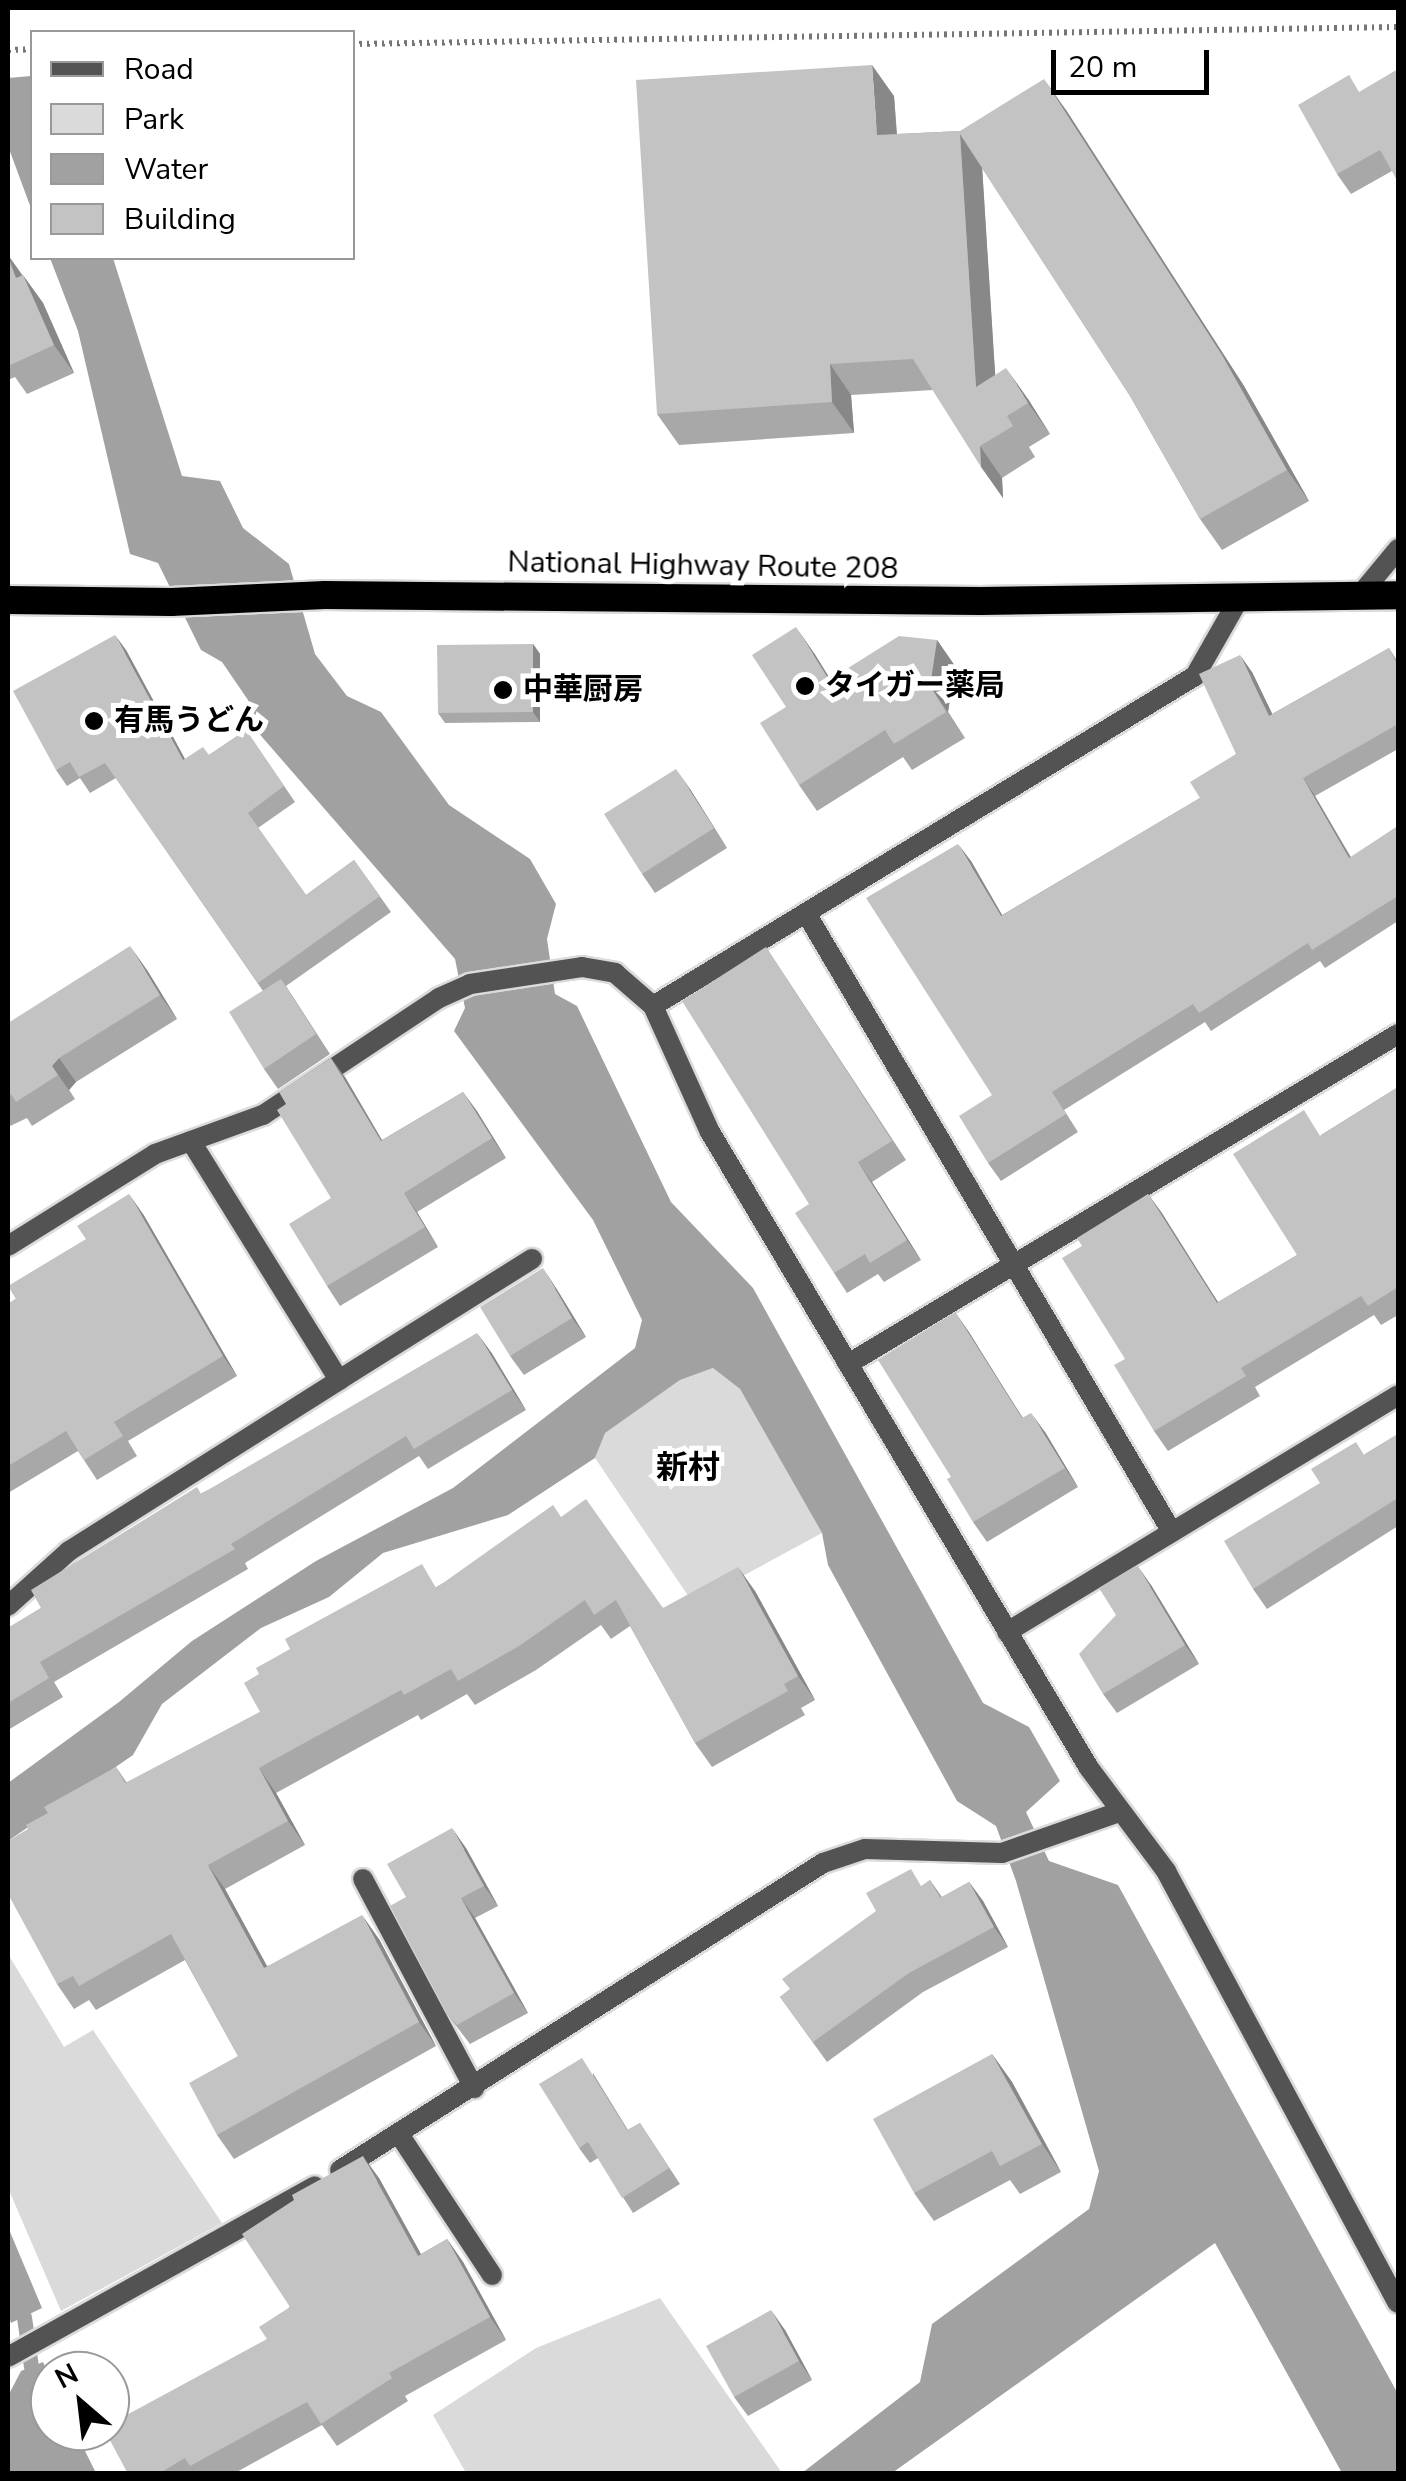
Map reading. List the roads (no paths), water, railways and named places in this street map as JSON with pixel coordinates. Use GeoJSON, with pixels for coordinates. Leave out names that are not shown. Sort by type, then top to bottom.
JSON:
{"type":"FeatureCollection","features":[{"type":"Feature","properties":{"kind":"highway","name":"National Highway Route 208"},"geometry":{"type":"LineString","coordinates":[[8,600],[171,602],[326,595],[980,601],[1398,595]]}},
{"type":"Feature","properties":{"kind":"street"},"geometry":{"type":"LineString","coordinates":[[1360,595],[1398,549]]}},
{"type":"Feature","properties":{"kind":"street"},"geometry":{"type":"LineString","coordinates":[[653,1006],[1194,676],[1240,597]]}},
{"type":"Feature","properties":{"kind":"street"},"geometry":{"type":"LineString","coordinates":[[806,913],[1172,1532]]}},
{"type":"Feature","properties":{"kind":"street"},"geometry":{"type":"LineString","coordinates":[[8,1246],[155,1154],[263,1116],[439,998],[470,984],[582,968],[615,973],[653,1006],[710,1132],[1119,1812],[1166,1871],[1398,2304]]}},
{"type":"Feature","properties":{"kind":"street"},"geometry":{"type":"LineString","coordinates":[[848,1364],[1398,1034]]}},
{"type":"Feature","properties":{"kind":"street"},"geometry":{"type":"LineString","coordinates":[[191,1141],[340,1380]]}},
{"type":"Feature","properties":{"kind":"street"},"geometry":{"type":"LineString","coordinates":[[8,1606],[69,1551],[532,1258]]}},
{"type":"Feature","properties":{"kind":"street"},"geometry":{"type":"LineString","coordinates":[[1008,1632],[1398,1395]]}},
{"type":"Feature","properties":{"kind":"street"},"geometry":{"type":"LineString","coordinates":[[11,2356],[246,2228],[474,2088],[823,1863],[866,1849],[1002,1854],[1119,1812]]}},
{"type":"Feature","properties":{"kind":"street"},"geometry":{"type":"LineString","coordinates":[[362,1879],[474,2088]]}},
{"type":"Feature","properties":{"kind":"street"},"geometry":{"type":"LineString","coordinates":[[399,2134],[492,2275]]}},
{"type":"Feature","properties":{"kind":"water"},"geometry":{"type":"Polygon","coordinates":[[[30,76],[30,206],[8,146],[8,78],[30,76]]]}},
{"type":"Feature","properties":{"kind":"water"},"geometry":{"type":"Polygon","coordinates":[[[51,260],[114,260],[182,476],[220,481],[243,528],[289,564],[315,654],[347,696],[381,712],[449,805],[530,859],[556,904],[547,939],[555,994],[577,1006],[671,1202],[753,1288],[983,1703],[1029,1727],[1060,1781],[1026,1812],[1049,1861],[1118,1885],[1398,2394],[1398,2473],[1342,2473],[1215,2243],[892,2473],[802,2473],[920,2382],[932,2324],[1089,2209],[1099,2171],[1016,1881],[996,1826],[957,1801],[828,1565],[822,1533],[740,1389],[713,1368],[680,1380],[605,1433],[595,1458],[508,1515],[383,1553],[329,1597],[261,1628],[162,1704],[133,1755],[8,1841],[8,1783],[119,1702],[192,1641],[316,1561],[453,1488],[635,1348],[642,1320],[593,1220],[454,1031],[465,1008],[455,959],[249,722],[248,700],[222,662],[201,650],[158,563],[130,554],[78,331],[51,260]]]}},
{"type":"Feature","properties":{"kind":"water"},"geometry":{"type":"Polygon","coordinates":[[[8,2227],[42,2308],[11,2323],[8,2314],[8,2227]]]}},
{"type":"Feature","properties":{"kind":"water"},"geometry":{"type":"Polygon","coordinates":[[[30,2367],[30,2451],[85,2451],[96,2473],[8,2473],[8,2396],[21,2371],[30,2367]]]}},
{"type":"Feature","properties":{"kind":"waterway"},"geometry":{"type":"LineString","coordinates":[[24,2317],[30,2360]]}},
{"type":"Feature","properties":{"kind":"place","name":"タイガー薬局"},"geometry":{"type":"Point","coordinates":[805,686]}},
{"type":"Feature","properties":{"kind":"place","name":"中華厨房"},"geometry":{"type":"Point","coordinates":[503,690]}},
{"type":"Feature","properties":{"kind":"place","name":"有馬うどん"},"geometry":{"type":"Point","coordinates":[94,721]}},
{"type":"Feature","properties":{"kind":"district","name":"新村"},"geometry":{"type":"Point","coordinates":[688,1468]}}]}
